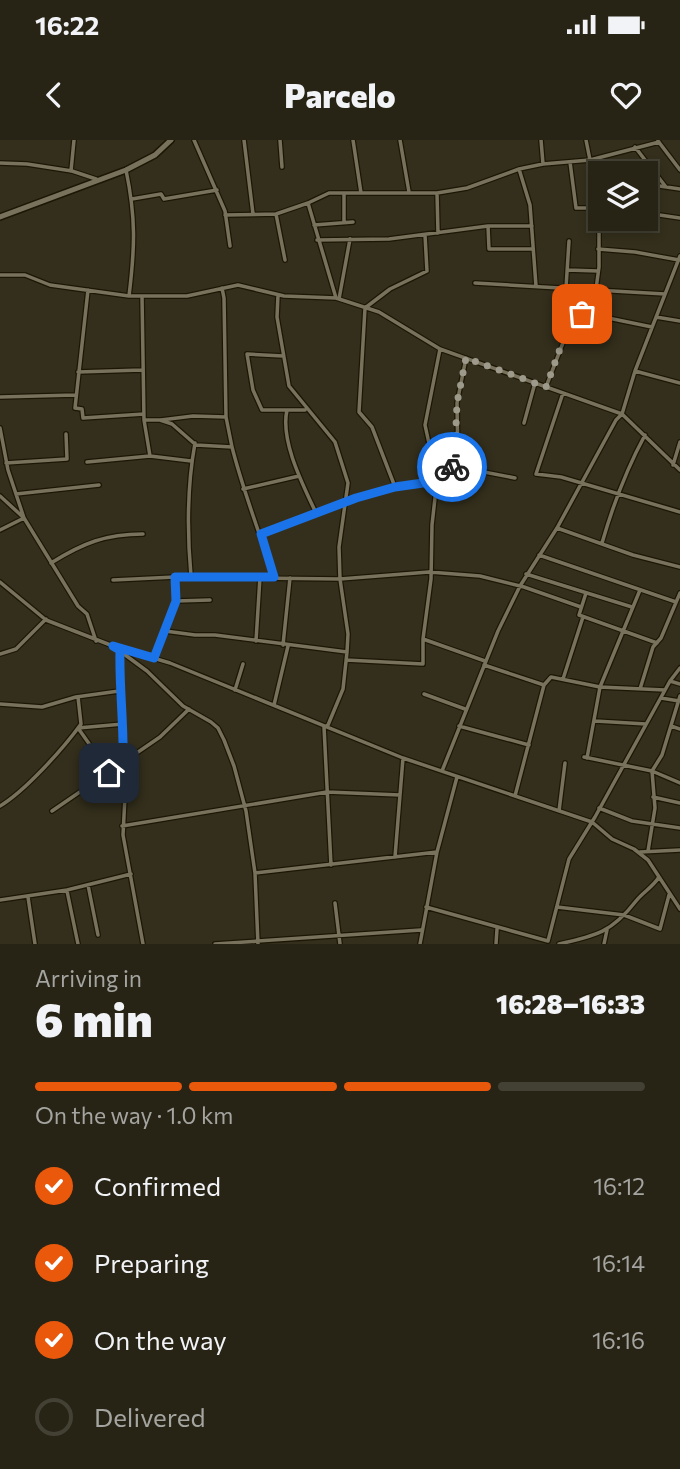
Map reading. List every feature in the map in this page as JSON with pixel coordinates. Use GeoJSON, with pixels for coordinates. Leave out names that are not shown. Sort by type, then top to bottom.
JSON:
{"type":"FeatureCollection","features":[{"type":"Feature","properties":{"kind":"street"},"geometry":{"type":"LineString","coordinates":[[71,171],[74,140]]}},
{"type":"Feature","properties":{"kind":"street"},"geometry":{"type":"LineString","coordinates":[[0,217],[126,170],[155,155],[171,140]]}},
{"type":"Feature","properties":{"kind":"street"},"geometry":{"type":"LineString","coordinates":[[194,140],[217,190],[225,215],[230,246]]}},
{"type":"Feature","properties":{"kind":"street"},"geometry":{"type":"LineString","coordinates":[[244,140],[253,214]]}},
{"type":"Feature","properties":{"kind":"street"},"geometry":{"type":"LineString","coordinates":[[281,140],[282,167]]}},
{"type":"Feature","properties":{"kind":"street"},"geometry":{"type":"LineString","coordinates":[[354,140],[361,193]]}},
{"type":"Feature","properties":{"kind":"street"},"geometry":{"type":"LineString","coordinates":[[400,140],[409,192]]}},
{"type":"Feature","properties":{"kind":"street"},"geometry":{"type":"LineString","coordinates":[[541,140],[542,164]]}},
{"type":"Feature","properties":{"kind":"street"},"geometry":{"type":"LineString","coordinates":[[586,140],[590,160]]}},
{"type":"Feature","properties":{"kind":"street"},"geometry":{"type":"LineString","coordinates":[[225,215],[276,214],[329,193],[437,193],[467,188],[519,169],[590,160],[658,141],[680,170]]}},
{"type":"Feature","properties":{"kind":"street"},"geometry":{"type":"LineString","coordinates":[[635,147],[666,187]]}},
{"type":"Feature","properties":{"kind":"street"},"geometry":{"type":"LineString","coordinates":[[570,162],[576,208],[588,208]]}},
{"type":"Feature","properties":{"kind":"street"},"geometry":{"type":"LineString","coordinates":[[0,163],[71,171],[93,180],[112,176]]}},
{"type":"Feature","properties":{"kind":"street"},"geometry":{"type":"LineString","coordinates":[[519,169],[530,205],[536,286]]}},
{"type":"Feature","properties":{"kind":"street"},"geometry":{"type":"LineString","coordinates":[[126,170],[136,239],[130,296]]}},
{"type":"Feature","properties":{"kind":"street"},"geometry":{"type":"LineString","coordinates":[[658,186],[680,188]]}},
{"type":"Feature","properties":{"kind":"street"},"geometry":{"type":"LineString","coordinates":[[132,199],[161,194],[164,199],[217,190]]}},
{"type":"Feature","properties":{"kind":"street"},"geometry":{"type":"LineString","coordinates":[[344,193],[344,223]]}},
{"type":"Feature","properties":{"kind":"street"},"geometry":{"type":"LineString","coordinates":[[437,193],[438,234]]}},
{"type":"Feature","properties":{"kind":"street"},"geometry":{"type":"LineString","coordinates":[[308,203],[317,240],[338,298]]}},
{"type":"Feature","properties":{"kind":"street"},"geometry":{"type":"LineString","coordinates":[[276,214],[285,260]]}},
{"type":"Feature","properties":{"kind":"street"},"geometry":{"type":"LineString","coordinates":[[658,215],[680,218]]}},
{"type":"Feature","properties":{"kind":"street"},"geometry":{"type":"LineString","coordinates":[[314,225],[353,222]]}},
{"type":"Feature","properties":{"kind":"street"},"geometry":{"type":"LineString","coordinates":[[317,240],[389,239],[488,226],[533,226]]}},
{"type":"Feature","properties":{"kind":"street"},"geometry":{"type":"LineString","coordinates":[[488,226],[488,249],[534,249]]}},
{"type":"Feature","properties":{"kind":"street"},"geometry":{"type":"LineString","coordinates":[[596,289],[599,231]]}},
{"type":"Feature","properties":{"kind":"street"},"geometry":{"type":"LineString","coordinates":[[395,487],[372,427],[359,412],[365,308],[390,289],[427,271],[425,235]]}},
{"type":"Feature","properties":{"kind":"street"},"geometry":{"type":"LineString","coordinates":[[338,298],[350,239]]}},
{"type":"Feature","properties":{"kind":"street"},"geometry":{"type":"LineString","coordinates":[[566,288],[569,241]]}},
{"type":"Feature","properties":{"kind":"street"},"geometry":{"type":"LineString","coordinates":[[442,771],[484,663],[526,574],[557,528],[616,420],[622,414],[635,371],[679,262],[625,250],[598,249]]}},
{"type":"Feature","properties":{"kind":"street"},"geometry":{"type":"LineString","coordinates":[[567,270],[598,271]]}},
{"type":"Feature","properties":{"kind":"street"},"geometry":{"type":"LineString","coordinates":[[0,275],[25,275],[50,285],[130,296],[187,296],[238,285],[278,295],[338,298],[379,312],[440,349],[622,414],[680,470]]}},
{"type":"Feature","properties":{"kind":"street"},"geometry":{"type":"LineString","coordinates":[[475,283],[665,294]]}},
{"type":"Feature","properties":{"kind":"street"},"geometry":{"type":"LineString","coordinates":[[222,288],[226,417],[243,489],[274,577]]}},
{"type":"Feature","properties":{"kind":"street"},"geometry":{"type":"LineString","coordinates":[[546,387],[584,288]]}},
{"type":"Feature","properties":{"kind":"street"},"geometry":{"type":"LineString","coordinates":[[88,290],[75,395],[75,408],[82,409],[83,418],[144,417],[160,420],[172,424],[195,443],[232,447]]}},
{"type":"Feature","properties":{"kind":"street"},"geometry":{"type":"LineString","coordinates":[[278,295],[277,317],[289,386],[335,442],[348,483],[339,547],[340,579],[348,634],[347,652],[343,689],[328,725],[324,727]]}},
{"type":"Feature","properties":{"kind":"street"},"geometry":{"type":"LineString","coordinates":[[142,296],[144,417],[150,456]]}},
{"type":"Feature","properties":{"kind":"street"},"geometry":{"type":"LineString","coordinates":[[574,311],[652,327]]}},
{"type":"Feature","properties":{"kind":"street"},"geometry":{"type":"LineString","coordinates":[[656,317],[680,321]]}},
{"type":"Feature","properties":{"kind":"street"},"geometry":{"type":"LineString","coordinates":[[346,660],[422,664],[437,481],[425,425],[440,349]]}},
{"type":"Feature","properties":{"kind":"street"},"geometry":{"type":"LineString","coordinates":[[284,356],[247,354],[253,390],[262,410],[307,410]]}},
{"type":"Feature","properties":{"kind":"street"},"geometry":{"type":"LineString","coordinates":[[458,467],[457,403],[466,358]]}},
{"type":"Feature","properties":{"kind":"street"},"geometry":{"type":"LineString","coordinates":[[78,372],[142,370]]}},
{"type":"Feature","properties":{"kind":"street"},"geometry":{"type":"LineString","coordinates":[[635,371],[680,383]]}},
{"type":"Feature","properties":{"kind":"street"},"geometry":{"type":"LineString","coordinates":[[524,423],[535,383]]}},
{"type":"Feature","properties":{"kind":"street"},"geometry":{"type":"LineString","coordinates":[[563,393],[536,474],[561,477],[680,512]]}},
{"type":"Feature","properties":{"kind":"street"},"geometry":{"type":"LineString","coordinates":[[0,397],[75,395]]}},
{"type":"Feature","properties":{"kind":"street"},"geometry":{"type":"LineString","coordinates":[[287,410],[284,428],[299,476],[316,513]]}},
{"type":"Feature","properties":{"kind":"street"},"geometry":{"type":"LineString","coordinates":[[160,420],[193,416],[226,417]]}},
{"type":"Feature","properties":{"kind":"street"},"geometry":{"type":"LineString","coordinates":[[0,428],[6,463],[24,518],[78,606],[87,614],[96,641]]}},
{"type":"Feature","properties":{"kind":"street"},"geometry":{"type":"LineString","coordinates":[[6,463],[67,459],[66,434]]}},
{"type":"Feature","properties":{"kind":"street"},"geometry":{"type":"LineString","coordinates":[[601,544],[627,468],[645,435]]}},
{"type":"Feature","properties":{"kind":"street"},"geometry":{"type":"LineString","coordinates":[[673,465],[680,442]]}},
{"type":"Feature","properties":{"kind":"street"},"geometry":{"type":"LineString","coordinates":[[191,576],[187,541],[191,461],[195,443]]}},
{"type":"Feature","properties":{"kind":"street"},"geometry":{"type":"LineString","coordinates":[[87,463],[150,456],[191,461]]}},
{"type":"Feature","properties":{"kind":"street"},"geometry":{"type":"LineString","coordinates":[[434,467],[458,467],[515,478]]}},
{"type":"Feature","properties":{"kind":"street"},"geometry":{"type":"LineString","coordinates":[[243,489],[299,476]]}},
{"type":"Feature","properties":{"kind":"street"},"geometry":{"type":"LineString","coordinates":[[261,534],[395,487],[437,481]]}},
{"type":"Feature","properties":{"kind":"street"},"geometry":{"type":"LineString","coordinates":[[16,494],[99,485]]}},
{"type":"Feature","properties":{"kind":"street"},"geometry":{"type":"LineString","coordinates":[[0,496],[24,518]]}},
{"type":"Feature","properties":{"kind":"street"},"geometry":{"type":"LineString","coordinates":[[0,530],[24,518]]}},
{"type":"Feature","properties":{"kind":"street"},"geometry":{"type":"LineString","coordinates":[[557,528],[680,567]]}},
{"type":"Feature","properties":{"kind":"street"},"geometry":{"type":"LineString","coordinates":[[51,563],[96,539],[143,534]]}},
{"type":"Feature","properties":{"kind":"street"},"geometry":{"type":"LineString","coordinates":[[538,555],[676,602]]}},
{"type":"Feature","properties":{"kind":"street"},"geometry":{"type":"LineString","coordinates":[[113,580],[191,576],[340,579],[429,572],[480,576],[582,607]]}},
{"type":"Feature","properties":{"kind":"street"},"geometry":{"type":"LineString","coordinates":[[526,574],[632,607]]}},
{"type":"Feature","properties":{"kind":"street"},"geometry":{"type":"LineString","coordinates":[[154,658],[176,601],[175,577]]}},
{"type":"Feature","properties":{"kind":"street"},"geometry":{"type":"LineString","coordinates":[[256,641],[260,577]]}},
{"type":"Feature","properties":{"kind":"street"},"geometry":{"type":"LineString","coordinates":[[274,706],[285,645],[290,578]]}},
{"type":"Feature","properties":{"kind":"street"},"geometry":{"type":"LineString","coordinates":[[0,582],[46,619],[96,641],[154,658],[403,758],[592,822],[612,839],[639,852],[648,860],[680,909]]}},
{"type":"Feature","properties":{"kind":"street"},"geometry":{"type":"LineString","coordinates":[[640,590],[600,687],[586,757],[652,771],[680,783]]}},
{"type":"Feature","properties":{"kind":"street"},"geometry":{"type":"LineString","coordinates":[[586,593],[579,615],[657,643]]}},
{"type":"Feature","properties":{"kind":"street"},"geometry":{"type":"LineString","coordinates":[[640,689],[680,593]]}},
{"type":"Feature","properties":{"kind":"street"},"geometry":{"type":"LineString","coordinates":[[176,601],[209,600]]}},
{"type":"Feature","properties":{"kind":"street"},"geometry":{"type":"LineString","coordinates":[[563,679],[583,617]]}},
{"type":"Feature","properties":{"kind":"street"},"geometry":{"type":"LineString","coordinates":[[0,654],[16,649],[46,619]]}},
{"type":"Feature","properties":{"kind":"street"},"geometry":{"type":"LineString","coordinates":[[165,631],[347,652]]}},
{"type":"Feature","properties":{"kind":"street"},"geometry":{"type":"LineString","coordinates":[[423,639],[544,685]]}},
{"type":"Feature","properties":{"kind":"street"},"geometry":{"type":"LineString","coordinates":[[113,646],[189,709],[218,728],[234,765],[244,806],[255,873],[258,943]]}},
{"type":"Feature","properties":{"kind":"street"},"geometry":{"type":"LineString","coordinates":[[120,650],[119,691],[126,777],[122,826],[143,944]]}},
{"type":"Feature","properties":{"kind":"street"},"geometry":{"type":"LineString","coordinates":[[235,690],[243,664]]}},
{"type":"Feature","properties":{"kind":"street"},"geometry":{"type":"LineString","coordinates":[[426,907],[548,942],[569,859],[670,681],[680,668]]}},
{"type":"Feature","properties":{"kind":"street"},"geometry":{"type":"LineString","coordinates":[[516,796],[544,685],[551,677],[600,687],[665,690]]}},
{"type":"Feature","properties":{"kind":"street"},"geometry":{"type":"LineString","coordinates":[[670,681],[680,684]]}},
{"type":"Feature","properties":{"kind":"street"},"geometry":{"type":"LineString","coordinates":[[0,704],[34,708],[78,697],[119,691]]}},
{"type":"Feature","properties":{"kind":"street"},"geometry":{"type":"LineString","coordinates":[[424,694],[466,710]]}},
{"type":"Feature","properties":{"kind":"street"},"geometry":{"type":"LineString","coordinates":[[0,806],[19,794],[81,724],[78,697]]}},
{"type":"Feature","properties":{"kind":"street"},"geometry":{"type":"LineString","coordinates":[[648,851],[655,808],[652,771],[662,755],[678,713],[679,699],[661,698]]}},
{"type":"Feature","properties":{"kind":"street"},"geometry":{"type":"LineString","coordinates":[[52,811],[160,737],[189,709]]}},
{"type":"Feature","properties":{"kind":"street"},"geometry":{"type":"LineString","coordinates":[[595,721],[646,724]]}},
{"type":"Feature","properties":{"kind":"street"},"geometry":{"type":"LineString","coordinates":[[78,728],[123,724]]}},
{"type":"Feature","properties":{"kind":"street"},"geometry":{"type":"LineString","coordinates":[[459,726],[529,745]]}},
{"type":"Feature","properties":{"kind":"street"},"geometry":{"type":"LineString","coordinates":[[671,726],[680,729]]}},
{"type":"Feature","properties":{"kind":"street"},"geometry":{"type":"LineString","coordinates":[[324,727],[331,865]]}},
{"type":"Feature","properties":{"kind":"street"},"geometry":{"type":"LineString","coordinates":[[78,728],[109,773]]}},
{"type":"Feature","properties":{"kind":"street"},"geometry":{"type":"LineString","coordinates":[[395,856],[403,758]]}},
{"type":"Feature","properties":{"kind":"street"},"geometry":{"type":"LineString","coordinates":[[559,811],[565,763]]}},
{"type":"Feature","properties":{"kind":"street"},"geometry":{"type":"LineString","coordinates":[[420,944],[437,852],[457,777]]}},
{"type":"Feature","properties":{"kind":"street"},"geometry":{"type":"LineString","coordinates":[[122,826],[327,792],[400,795]]}},
{"type":"Feature","properties":{"kind":"street"},"geometry":{"type":"LineString","coordinates":[[653,797],[680,803]]}},
{"type":"Feature","properties":{"kind":"street"},"geometry":{"type":"LineString","coordinates":[[599,808],[619,817],[680,828]]}},
{"type":"Feature","properties":{"kind":"street"},"geometry":{"type":"LineString","coordinates":[[639,852],[680,850]]}},
{"type":"Feature","properties":{"kind":"street"},"geometry":{"type":"LineString","coordinates":[[255,873],[437,852]]}},
{"type":"Feature","properties":{"kind":"street"},"geometry":{"type":"LineString","coordinates":[[0,900],[67,890],[131,874]]}},
{"type":"Feature","properties":{"kind":"street"},"geometry":{"type":"LineString","coordinates":[[559,944],[594,936],[607,930],[628,913],[659,877]]}},
{"type":"Feature","properties":{"kind":"street"},"geometry":{"type":"LineString","coordinates":[[88,884],[98,934]]}},
{"type":"Feature","properties":{"kind":"street"},"geometry":{"type":"LineString","coordinates":[[67,890],[78,944]]}},
{"type":"Feature","properties":{"kind":"street"},"geometry":{"type":"LineString","coordinates":[[556,908],[624,915],[660,929],[669,893]]}},
{"type":"Feature","properties":{"kind":"street"},"geometry":{"type":"LineString","coordinates":[[27,897],[35,944]]}},
{"type":"Feature","properties":{"kind":"street"},"geometry":{"type":"LineString","coordinates":[[335,903],[340,944]]}},
{"type":"Feature","properties":{"kind":"street"},"geometry":{"type":"LineString","coordinates":[[496,944],[497,928]]}},
{"type":"Feature","properties":{"kind":"street"},"geometry":{"type":"LineString","coordinates":[[215,944],[421,930]]}},
{"type":"Feature","properties":{"kind":"street"},"geometry":{"type":"LineString","coordinates":[[604,944],[607,930]]}},
{"type":"Feature","properties":{"kind":"way so far"},"geometry":{"type":"LineString","coordinates":[[452,467],[458,467],[457,403],[466,358],[546,387],[574,311],[582,314]]}},
{"type":"Feature","properties":{"kind":"route"},"geometry":{"type":"LineString","coordinates":[[109,773],[123,761],[124,729],[119,691],[120,650],[113,646],[154,658],[176,601],[175,577],[274,577],[261,534],[356,498],[395,487],[437,481],[434,467],[452,467]]}}]}
